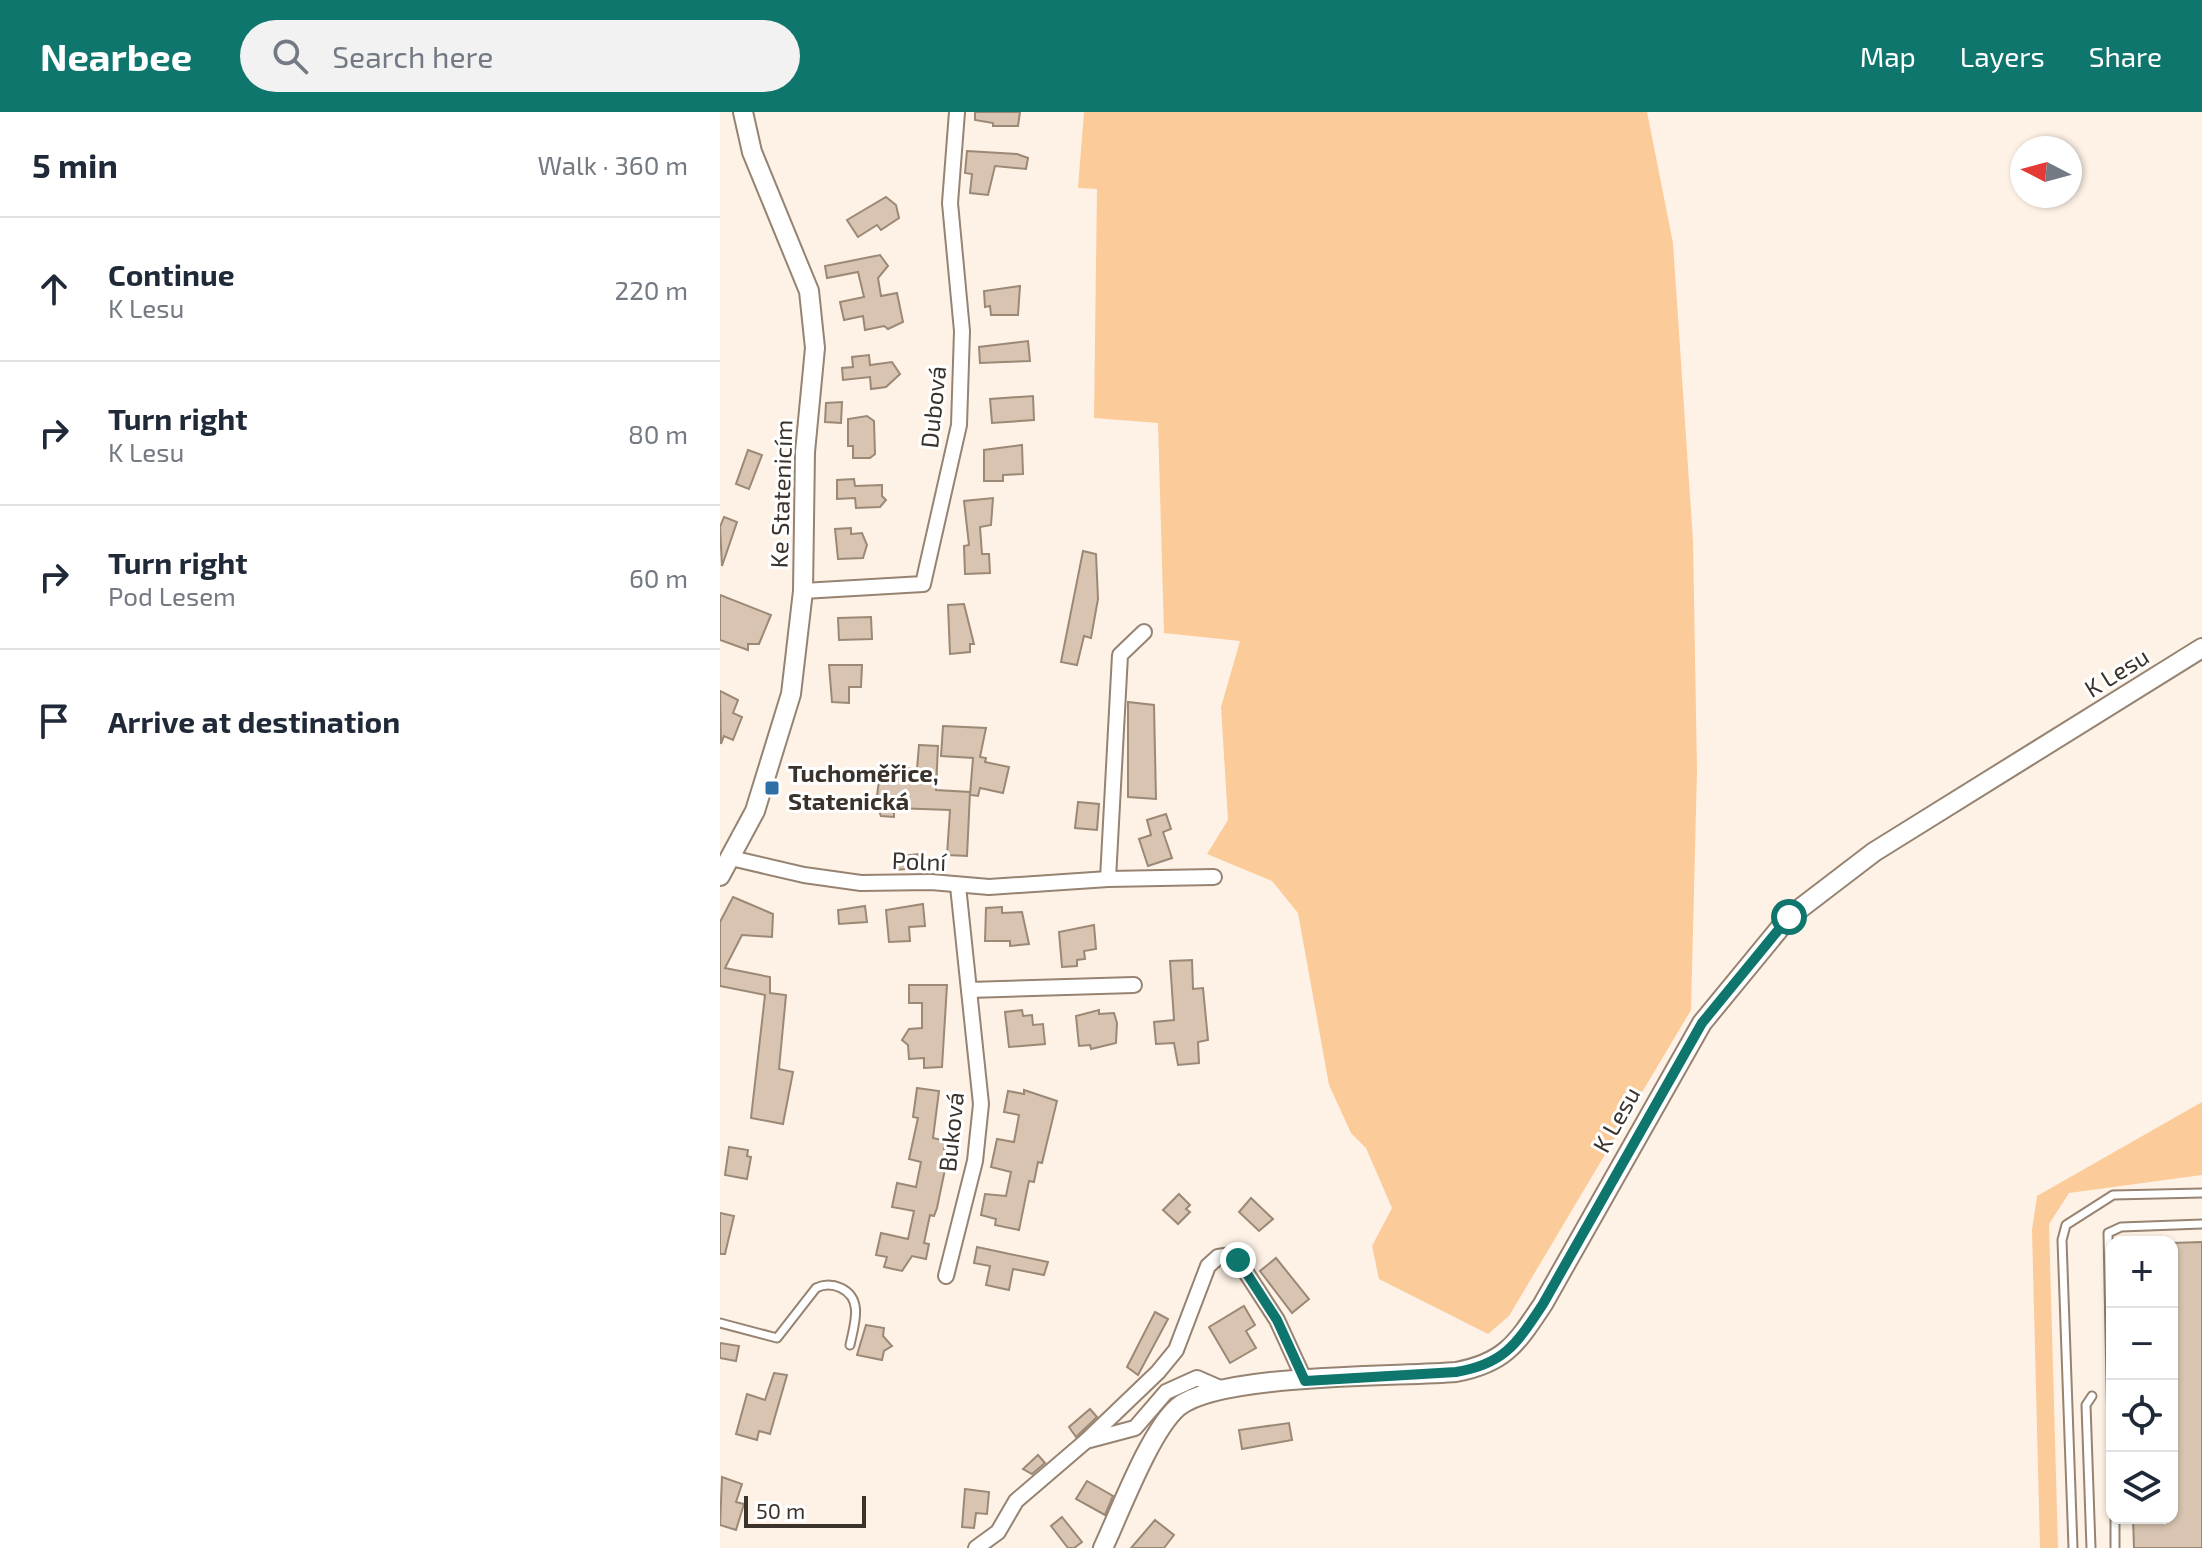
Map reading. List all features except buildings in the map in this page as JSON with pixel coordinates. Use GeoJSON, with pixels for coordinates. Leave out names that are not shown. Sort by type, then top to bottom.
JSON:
{"type":"FeatureCollection","features":[{"type":"Feature","properties":{"kind":"street","name":"Ke Statenicím"},"geometry":{"type":"LineString","coordinates":[[720,876],[755,811],[791,694],[803,591],[805,452],[815,348],[813,312],[802,268],[752,152],[743,112]]}},
{"type":"Feature","properties":{"kind":"street","name":"Dubová"},"geometry":{"type":"LineString","coordinates":[[803,591],[923,584],[959,425],[962,331],[950,203],[957,112]]}},
{"type":"Feature","properties":{"kind":"street"},"geometry":{"type":"LineString","coordinates":[[1108,879],[1120,655],[1144,632]]}},
{"type":"Feature","properties":{"kind":"street","name":"K Lesu"},"geometry":{"type":"LineString","coordinates":[[1103,1548],[1162,1426],[1177,1408],[1197,1394],[1220,1388],[1456,1372],[1480,1368],[1499,1359],[1517,1344],[1543,1304],[1702,1023],[1789,917],[1874,852],[2202,648]]}},
{"type":"Feature","properties":{"kind":"street","name":"Polní"},"geometry":{"type":"LineString","coordinates":[[731,858],[804,875],[861,883],[989,887],[1108,879],[1214,877]]}},
{"type":"Feature","properties":{"kind":"street","name":"Buková"},"geometry":{"type":"LineString","coordinates":[[946,1276],[975,1161],[981,1104],[958,886]]}},
{"type":"Feature","properties":{"kind":"street"},"geometry":{"type":"LineString","coordinates":[[969,990],[1134,985]]}},
{"type":"Feature","properties":{"kind":"street"},"geometry":{"type":"LineString","coordinates":[[976,1548],[998,1532],[1016,1501],[1086,1441],[1158,1372],[1176,1350],[1208,1266],[1218,1257],[1231,1255],[1238,1260],[1277,1320],[1305,1381]]}},
{"type":"Feature","properties":{"kind":"street"},"geometry":{"type":"LineString","coordinates":[[1086,1441],[1135,1428],[1166,1392],[1197,1378],[1220,1388]]}},
{"type":"Feature","properties":{"kind":"lane"},"geometry":{"type":"LineString","coordinates":[[2073,1548],[2062,1240],[2066,1225],[2113,1195],[2202,1193]]}},
{"type":"Feature","properties":{"kind":"lane"},"geometry":{"type":"LineString","coordinates":[[2111,1380],[2108,1233],[2121,1227],[2202,1224]]}},
{"type":"Feature","properties":{"kind":"lane"},"geometry":{"type":"LineString","coordinates":[[720,1323],[777,1338],[816,1288],[834,1286],[847,1292],[856,1307],[850,1345]]}},
{"type":"Feature","properties":{"kind":"lane"},"geometry":{"type":"LineString","coordinates":[[2091,1548],[2086,1405],[2092,1396]]}},
{"type":"Feature","properties":{"kind":"lane"},"geometry":{"type":"LineString","coordinates":[[2115,1524],[2115,1548]]}},
{"type":"Feature","properties":{"kind":"shaded area"},"geometry":{"type":"Polygon","coordinates":[[[1084,112],[1647,112],[1673,243],[1693,541],[1697,770],[1691,1010],[1509,1316],[1488,1334],[1379,1279],[1372,1246],[1392,1208],[1366,1148],[1351,1133],[1329,1085],[1298,913],[1272,881],[1207,854],[1228,820],[1221,707],[1240,641],[1164,633],[1158,423],[1094,418],[1097,189],[1078,188],[1084,112]]]}},
{"type":"Feature","properties":{"kind":"shaded area"},"geometry":{"type":"Polygon","coordinates":[[[2202,1102],[2202,1175],[2069,1193],[2049,1224],[2058,1548],[2040,1548],[2032,1230],[2037,1196],[2202,1102]]]}},
{"type":"Feature","properties":{"kind":"place","name":"Tuchoměřice, Statenická"},"geometry":{"type":"Point","coordinates":[772,788]}},
{"type":"Feature","properties":{"kind":"route"},"geometry":{"type":"LineString","coordinates":[[1238,1260],[1277,1320],[1305,1381],[1456,1372],[1480,1368],[1499,1359],[1517,1344],[1543,1304],[1702,1023],[1789,917]]}}]}
